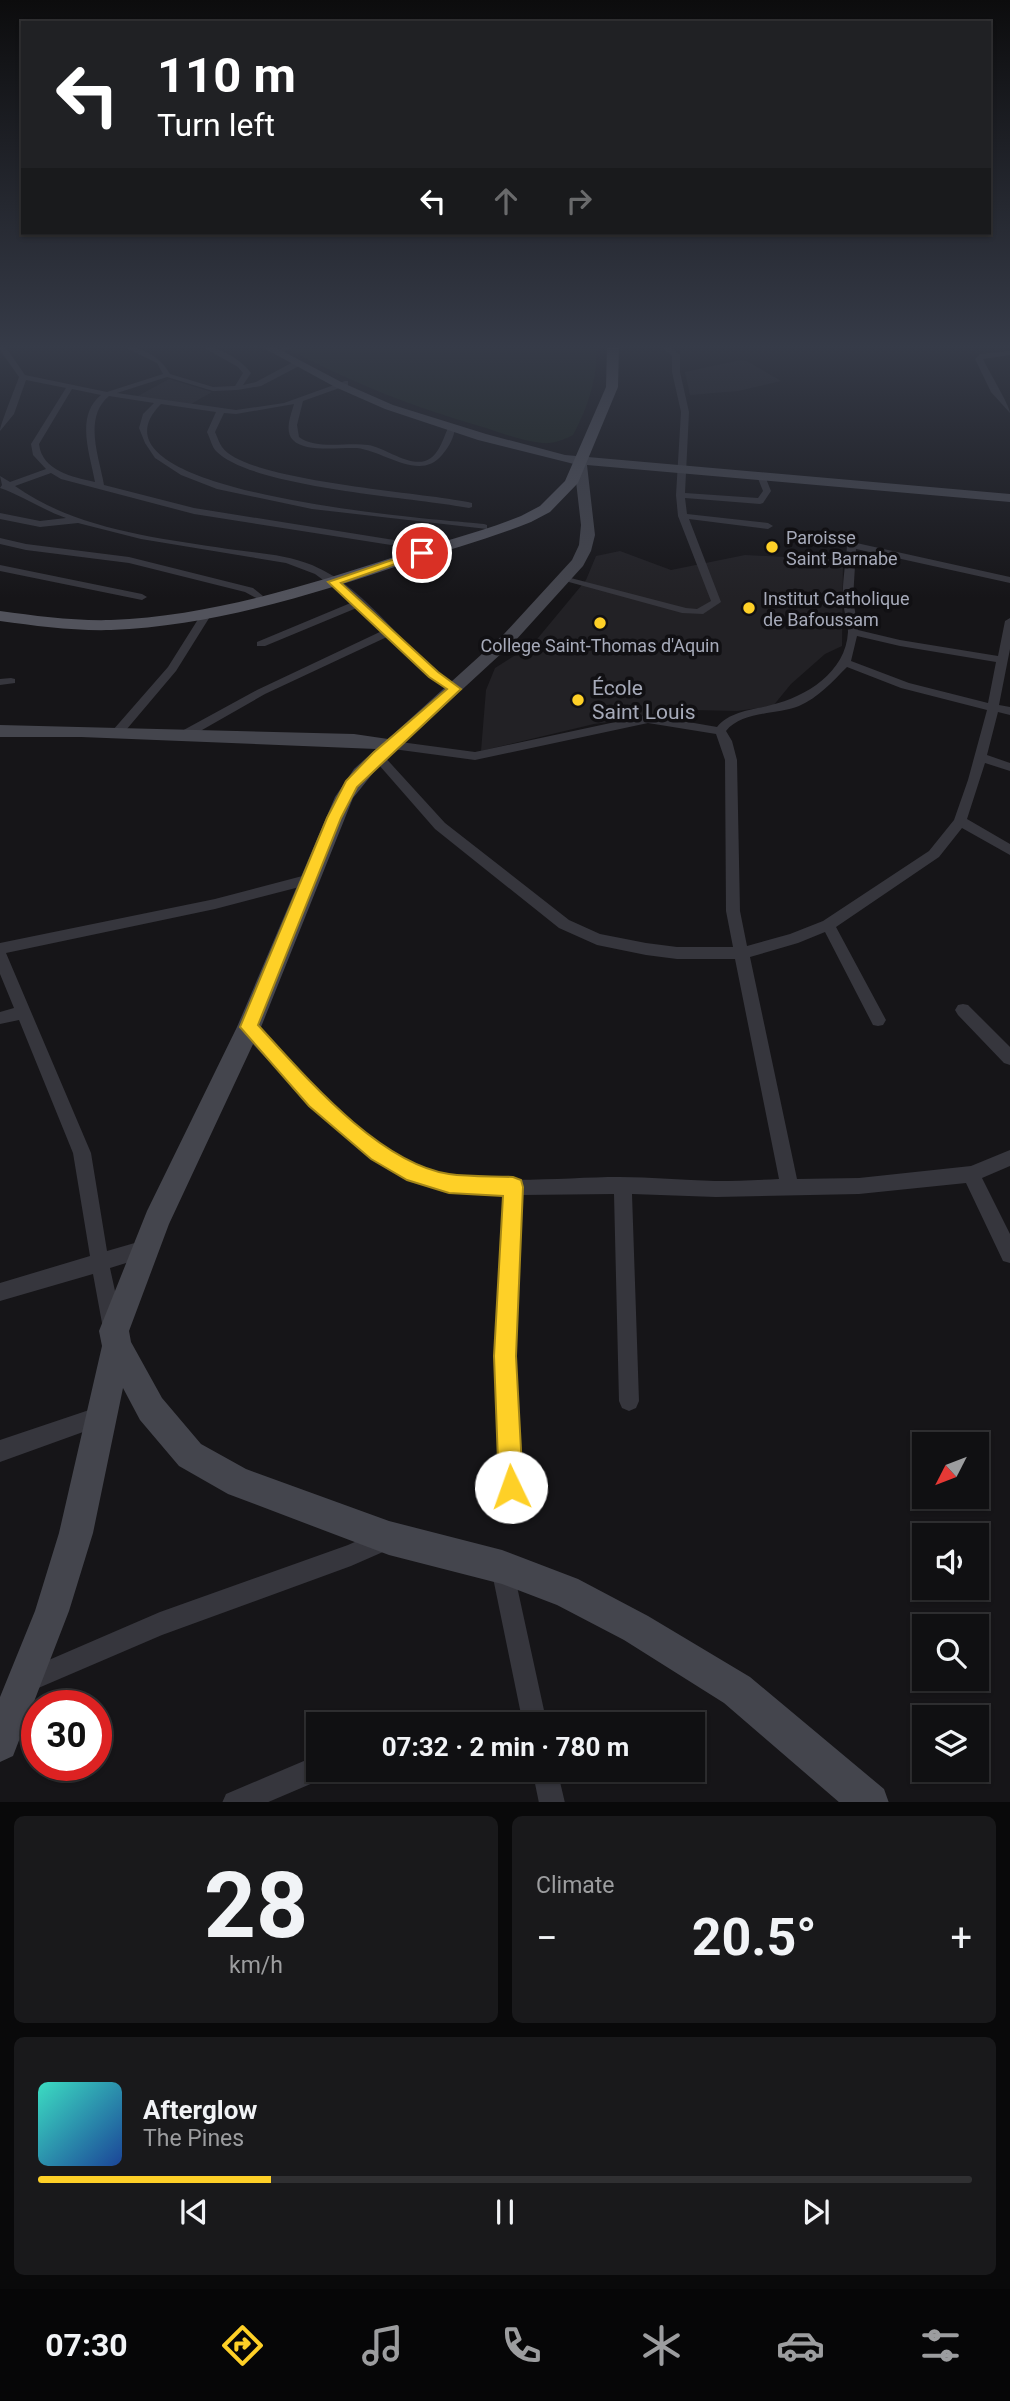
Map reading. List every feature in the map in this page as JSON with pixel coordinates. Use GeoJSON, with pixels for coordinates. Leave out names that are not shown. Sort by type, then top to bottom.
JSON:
{"type":"FeatureCollection","features":[{"type":"Feature","properties":{"kind":"main road"},"geometry":{"type":"LineString","coordinates":[[0,616],[72,624],[144,622],[206,615],[526,519],[545,509],[571,483],[574,458],[582,430]]}},
{"type":"Feature","properties":{"kind":"main road"},"geometry":{"type":"LineString","coordinates":[[0,606],[27,612],[114,616],[214,607],[329,579],[484,527],[536,502],[574,458],[589,430]]}},
{"type":"Feature","properties":{"kind":"street"},"geometry":{"type":"LineString","coordinates":[[44,430],[35,444],[38,457],[64,477],[194,511],[391,542]]}},
{"type":"Feature","properties":{"kind":"street"},"geometry":{"type":"LineString","coordinates":[[90,430],[100,486]]}},
{"type":"Feature","properties":{"kind":"street"},"geometry":{"type":"LineString","coordinates":[[144,430],[151,448],[169,465],[204,482],[247,495],[484,527]]}},
{"type":"Feature","properties":{"kind":"street"},"geometry":{"type":"LineString","coordinates":[[210,430],[210,437],[219,451],[237,462],[291,478],[469,505]]}},
{"type":"Feature","properties":{"kind":"street"},"geometry":{"type":"LineString","coordinates":[[293,430],[297,441],[309,445],[368,447],[412,465],[424,465],[445,447],[451,430]]}},
{"type":"Feature","properties":{"kind":"street"},"geometry":{"type":"LineString","coordinates":[[461,430],[574,458],[1010,498]]}},
{"type":"Feature","properties":{"kind":"street"},"geometry":{"type":"LineString","coordinates":[[474,430],[574,458]]}},
{"type":"Feature","properties":{"kind":"street"},"geometry":{"type":"LineString","coordinates":[[563,579],[686,611],[699,612],[716,602],[683,516],[680,495],[683,430]]}},
{"type":"Feature","properties":{"kind":"street"},"geometry":{"type":"LineString","coordinates":[[0,1742],[52,1611],[76,1533],[115,1338],[145,1250],[249,1027],[344,797],[351,785],[385,751],[493,655],[582,555],[586,545],[585,488],[574,458]]}},
{"type":"Feature","properties":{"kind":"street"},"geometry":{"type":"LineString","coordinates":[[683,468],[1010,491]]}},
{"type":"Feature","properties":{"kind":"street"},"geometry":{"type":"LineString","coordinates":[[3,484],[52,470]]}},
{"type":"Feature","properties":{"kind":"street"},"geometry":{"type":"LineString","coordinates":[[680,495],[760,501],[767,491],[761,476]]}},
{"type":"Feature","properties":{"kind":"street"},"geometry":{"type":"LineString","coordinates":[[3,484],[59,512],[138,536],[265,557],[301,566],[329,579],[359,603],[433,675],[455,689]]}},
{"type":"Feature","properties":{"kind":"street"},"geometry":{"type":"LineString","coordinates":[[0,516],[40,524],[81,520]]}},
{"type":"Feature","properties":{"kind":"street"},"geometry":{"type":"LineString","coordinates":[[683,516],[768,526]]}},
{"type":"Feature","properties":{"kind":"street"},"geometry":{"type":"LineString","coordinates":[[0,541],[26,547],[129,560],[249,590],[258,596]]}},
{"type":"Feature","properties":{"kind":"street"},"geometry":{"type":"LineString","coordinates":[[720,731],[728,721],[739,716],[796,703],[826,683],[845,662],[853,632],[848,599],[852,577],[850,549],[854,544],[1010,580]]}},
{"type":"Feature","properties":{"kind":"street"},"geometry":{"type":"LineString","coordinates":[[0,568],[142,597]]}},
{"type":"Feature","properties":{"kind":"street"},"geometry":{"type":"LineString","coordinates":[[261,644],[359,603]]}},
{"type":"Feature","properties":{"kind":"street"},"geometry":{"type":"LineString","coordinates":[[117,733],[172,668],[206,615]]}},
{"type":"Feature","properties":{"kind":"street"},"geometry":{"type":"LineString","coordinates":[[385,751],[440,826],[564,924],[597,939],[646,949],[677,953],[742,953],[793,939],[828,925],[934,854],[960,821],[981,757],[1010,621]]}},
{"type":"Feature","properties":{"kind":"street"},"geometry":{"type":"LineString","coordinates":[[184,735],[261,692],[389,632]]}},
{"type":"Feature","properties":{"kind":"street"},"geometry":{"type":"LineString","coordinates":[[853,632],[1001,660]]}},
{"type":"Feature","properties":{"kind":"street"},"geometry":{"type":"LineString","coordinates":[[845,662],[900,683],[1010,711]]}},
{"type":"Feature","properties":{"kind":"street"},"geometry":{"type":"LineString","coordinates":[[0,732],[354,740],[385,751],[475,756],[648,719],[720,731],[726,741],[730,760],[731,897],[790,1188]]}},
{"type":"Feature","properties":{"kind":"street"},"geometry":{"type":"LineString","coordinates":[[981,757],[1010,767]]}},
{"type":"Feature","properties":{"kind":"street"},"geometry":{"type":"LineString","coordinates":[[960,821],[1010,850]]}},
{"type":"Feature","properties":{"kind":"street"},"geometry":{"type":"LineString","coordinates":[[0,949],[215,904],[310,879]]}},
{"type":"Feature","properties":{"kind":"street"},"geometry":{"type":"LineString","coordinates":[[828,925],[878,1020]]}},
{"type":"Feature","properties":{"kind":"street"},"geometry":{"type":"LineString","coordinates":[[0,956],[82,1153],[115,1338],[151,1409],[190,1455],[239,1483],[389,1538],[502,1567],[566,1591],[636,1628],[737,1690],[870,1802]]}},
{"type":"Feature","properties":{"kind":"street"},"geometry":{"type":"LineString","coordinates":[[963,1010],[1010,1058]]}},
{"type":"Feature","properties":{"kind":"street"},"geometry":{"type":"LineString","coordinates":[[0,1018],[23,1013]]}},
{"type":"Feature","properties":{"kind":"street"},"geometry":{"type":"LineString","coordinates":[[249,1027],[316,1100],[377,1152],[414,1173],[449,1184],[513,1187],[859,1186],[971,1174],[1010,1158]]}},
{"type":"Feature","properties":{"kind":"street"},"geometry":{"type":"LineString","coordinates":[[971,1174],[1010,1254]]}},
{"type":"Feature","properties":{"kind":"street"},"geometry":{"type":"LineString","coordinates":[[623,1185],[629,1401]]}},
{"type":"Feature","properties":{"kind":"street"},"geometry":{"type":"LineString","coordinates":[[511,1487],[505,1356],[513,1187]]}},
{"type":"Feature","properties":{"kind":"street"},"geometry":{"type":"LineString","coordinates":[[0,1292],[145,1250]]}},
{"type":"Feature","properties":{"kind":"street"},"geometry":{"type":"LineString","coordinates":[[0,1451],[101,1416]]}},
{"type":"Feature","properties":{"kind":"street"},"geometry":{"type":"LineString","coordinates":[[23,1683],[160,1624],[351,1555],[389,1538]]}},
{"type":"Feature","properties":{"kind":"street"},"geometry":{"type":"LineString","coordinates":[[502,1567],[532,1712]]}},
{"type":"Feature","properties":{"kind":"street"},"geometry":{"type":"LineString","coordinates":[[235,1802],[306,1773]]}},
{"type":"Feature","properties":{"kind":"street"},"geometry":{"type":"LineString","coordinates":[[547,1782],[552,1802]]}},
{"type":"Feature","properties":{"kind":"shaded area"},"geometry":{"type":"Polygon","coordinates":[[[491,430],[575,430],[573,435],[550,443],[491,430]]]}},
{"type":"Feature","properties":{"kind":"shaded area"},"geometry":{"type":"Polygon","coordinates":[[[620,551],[671,570],[745,555],[843,560],[842,646],[825,654],[791,684],[773,706],[737,711],[692,710],[594,724],[481,751],[486,690],[495,668],[533,644],[586,580],[596,556],[620,551]]]}},
{"type":"Feature","properties":{"kind":"place","name":"Paroisse Saint Barnabe"},"geometry":{"type":"Point","coordinates":[772,547]}},
{"type":"Feature","properties":{"kind":"place","name":"Institut Catholique de Bafoussam"},"geometry":{"type":"Point","coordinates":[749,608]}},
{"type":"Feature","properties":{"kind":"place","name":"College Saint-Thomas d'Aquin"},"geometry":{"type":"Point","coordinates":[600,623]}},
{"type":"Feature","properties":{"kind":"place","name":"École Saint Louis"},"geometry":{"type":"Point","coordinates":[578,700]}},
{"type":"Feature","properties":{"kind":"route"},"geometry":{"type":"LineString","coordinates":[[422,553],[333,582],[359,603],[433,675],[455,689],[378,757],[351,785],[334,818],[327,841],[249,1027],[316,1100],[377,1152],[414,1173],[449,1184],[513,1187],[505,1356],[511,1487]]}}]}
